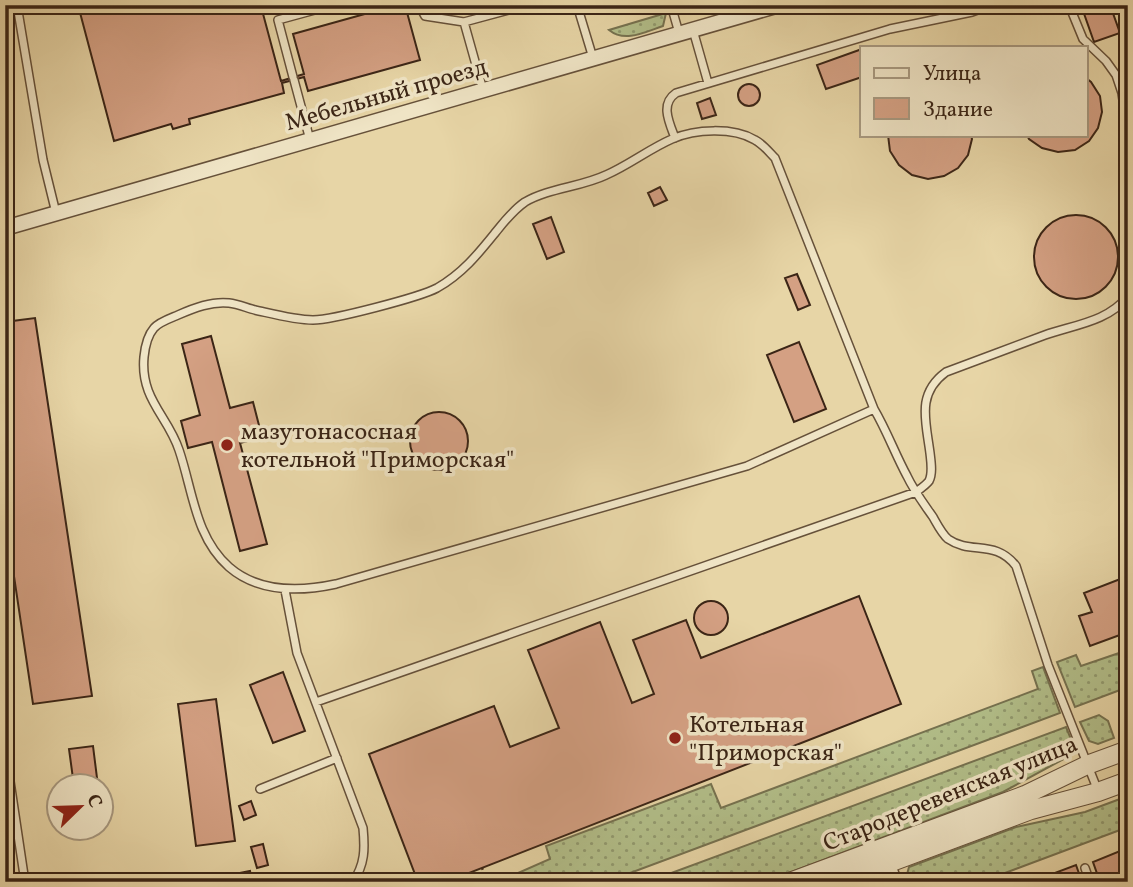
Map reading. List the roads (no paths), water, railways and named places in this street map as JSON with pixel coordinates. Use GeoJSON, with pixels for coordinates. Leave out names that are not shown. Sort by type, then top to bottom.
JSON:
{"type":"FeatureCollection","features":[{"type":"Feature","properties":{"kind":"street","name":"Мебельный проезд"},"geometry":{"type":"LineString","coordinates":[[5,228],[779,5]]}},
{"type":"Feature","properties":{"kind":"street","name":"Стародеревенская улица"},"geometry":{"type":"LineString","coordinates":[[838,882],[888,854],[1087,765],[1128,750]]}},
{"type":"Feature","properties":{"kind":"street","name":"Стародеревенская улица"},"geometry":{"type":"LineString","coordinates":[[790,882],[1128,781]]}},
{"type":"Feature","properties":{"kind":"lane"},"geometry":{"type":"LineString","coordinates":[[17,5],[43,160],[56,213]]}},
{"type":"Feature","properties":{"kind":"lane"},"geometry":{"type":"LineString","coordinates":[[310,140],[278,20],[332,5]]}},
{"type":"Feature","properties":{"kind":"lane"},"geometry":{"type":"LineString","coordinates":[[419,5],[425,16],[464,22],[527,5]]}},
{"type":"Feature","properties":{"kind":"lane"},"geometry":{"type":"LineString","coordinates":[[578,5],[593,58]]}},
{"type":"Feature","properties":{"kind":"lane"},"geometry":{"type":"LineString","coordinates":[[671,5],[708,83]]}},
{"type":"Feature","properties":{"kind":"lane"},"geometry":{"type":"LineString","coordinates":[[675,138],[667,115],[666,106],[670,97],[708,83],[890,29],[972,12],[991,5]]}},
{"type":"Feature","properties":{"kind":"lane"},"geometry":{"type":"LineString","coordinates":[[1069,5],[1083,40],[1106,61],[1116,75],[1122,93],[1128,134]]}},
{"type":"Feature","properties":{"kind":"lane"},"geometry":{"type":"LineString","coordinates":[[464,22],[483,90]]}},
{"type":"Feature","properties":{"kind":"lane"},"geometry":{"type":"LineString","coordinates":[[874,408],[747,466],[633,501],[336,584],[308,590],[285,590],[257,582],[231,568],[214,551],[201,528],[178,448],[147,390],[143,367],[146,344],[155,327],[192,309],[230,303],[313,320],[434,289],[470,263],[512,213],[525,202],[606,176],[675,138],[721,131],[741,133],[758,141],[775,158],[874,408],[916,492],[947,538],[958,544],[1000,551],[1016,566],[1048,665],[1098,792]]}},
{"type":"Feature","properties":{"kind":"lane"},"geometry":{"type":"LineString","coordinates":[[316,702],[916,492],[928,482],[932,466],[925,415],[927,396],[934,381],[946,372],[1100,318],[1121,305],[1128,296]]}},
{"type":"Feature","properties":{"kind":"lane"},"geometry":{"type":"LineString","coordinates":[[285,590],[297,653],[363,828],[366,852],[353,882]]}},
{"type":"Feature","properties":{"kind":"lane"},"geometry":{"type":"LineString","coordinates":[[5,748],[25,882]]}},
{"type":"Feature","properties":{"kind":"lane"},"geometry":{"type":"LineString","coordinates":[[260,789],[337,758]]}},
{"type":"Feature","properties":{"kind":"lane"},"geometry":{"type":"LineString","coordinates":[[888,854],[898,882]]}},
{"type":"Feature","properties":{"kind":"lane"},"geometry":{"type":"LineString","coordinates":[[1085,868],[1090,882]]}},
{"type":"Feature","properties":{"kind":"place","name":"мазутонасосная котельной \"Приморская\""},"geometry":{"type":"Point","coordinates":[227,445]}},
{"type":"Feature","properties":{"kind":"place","name":"Котельная \"Приморская\""},"geometry":{"type":"Point","coordinates":[675,738]}}]}
